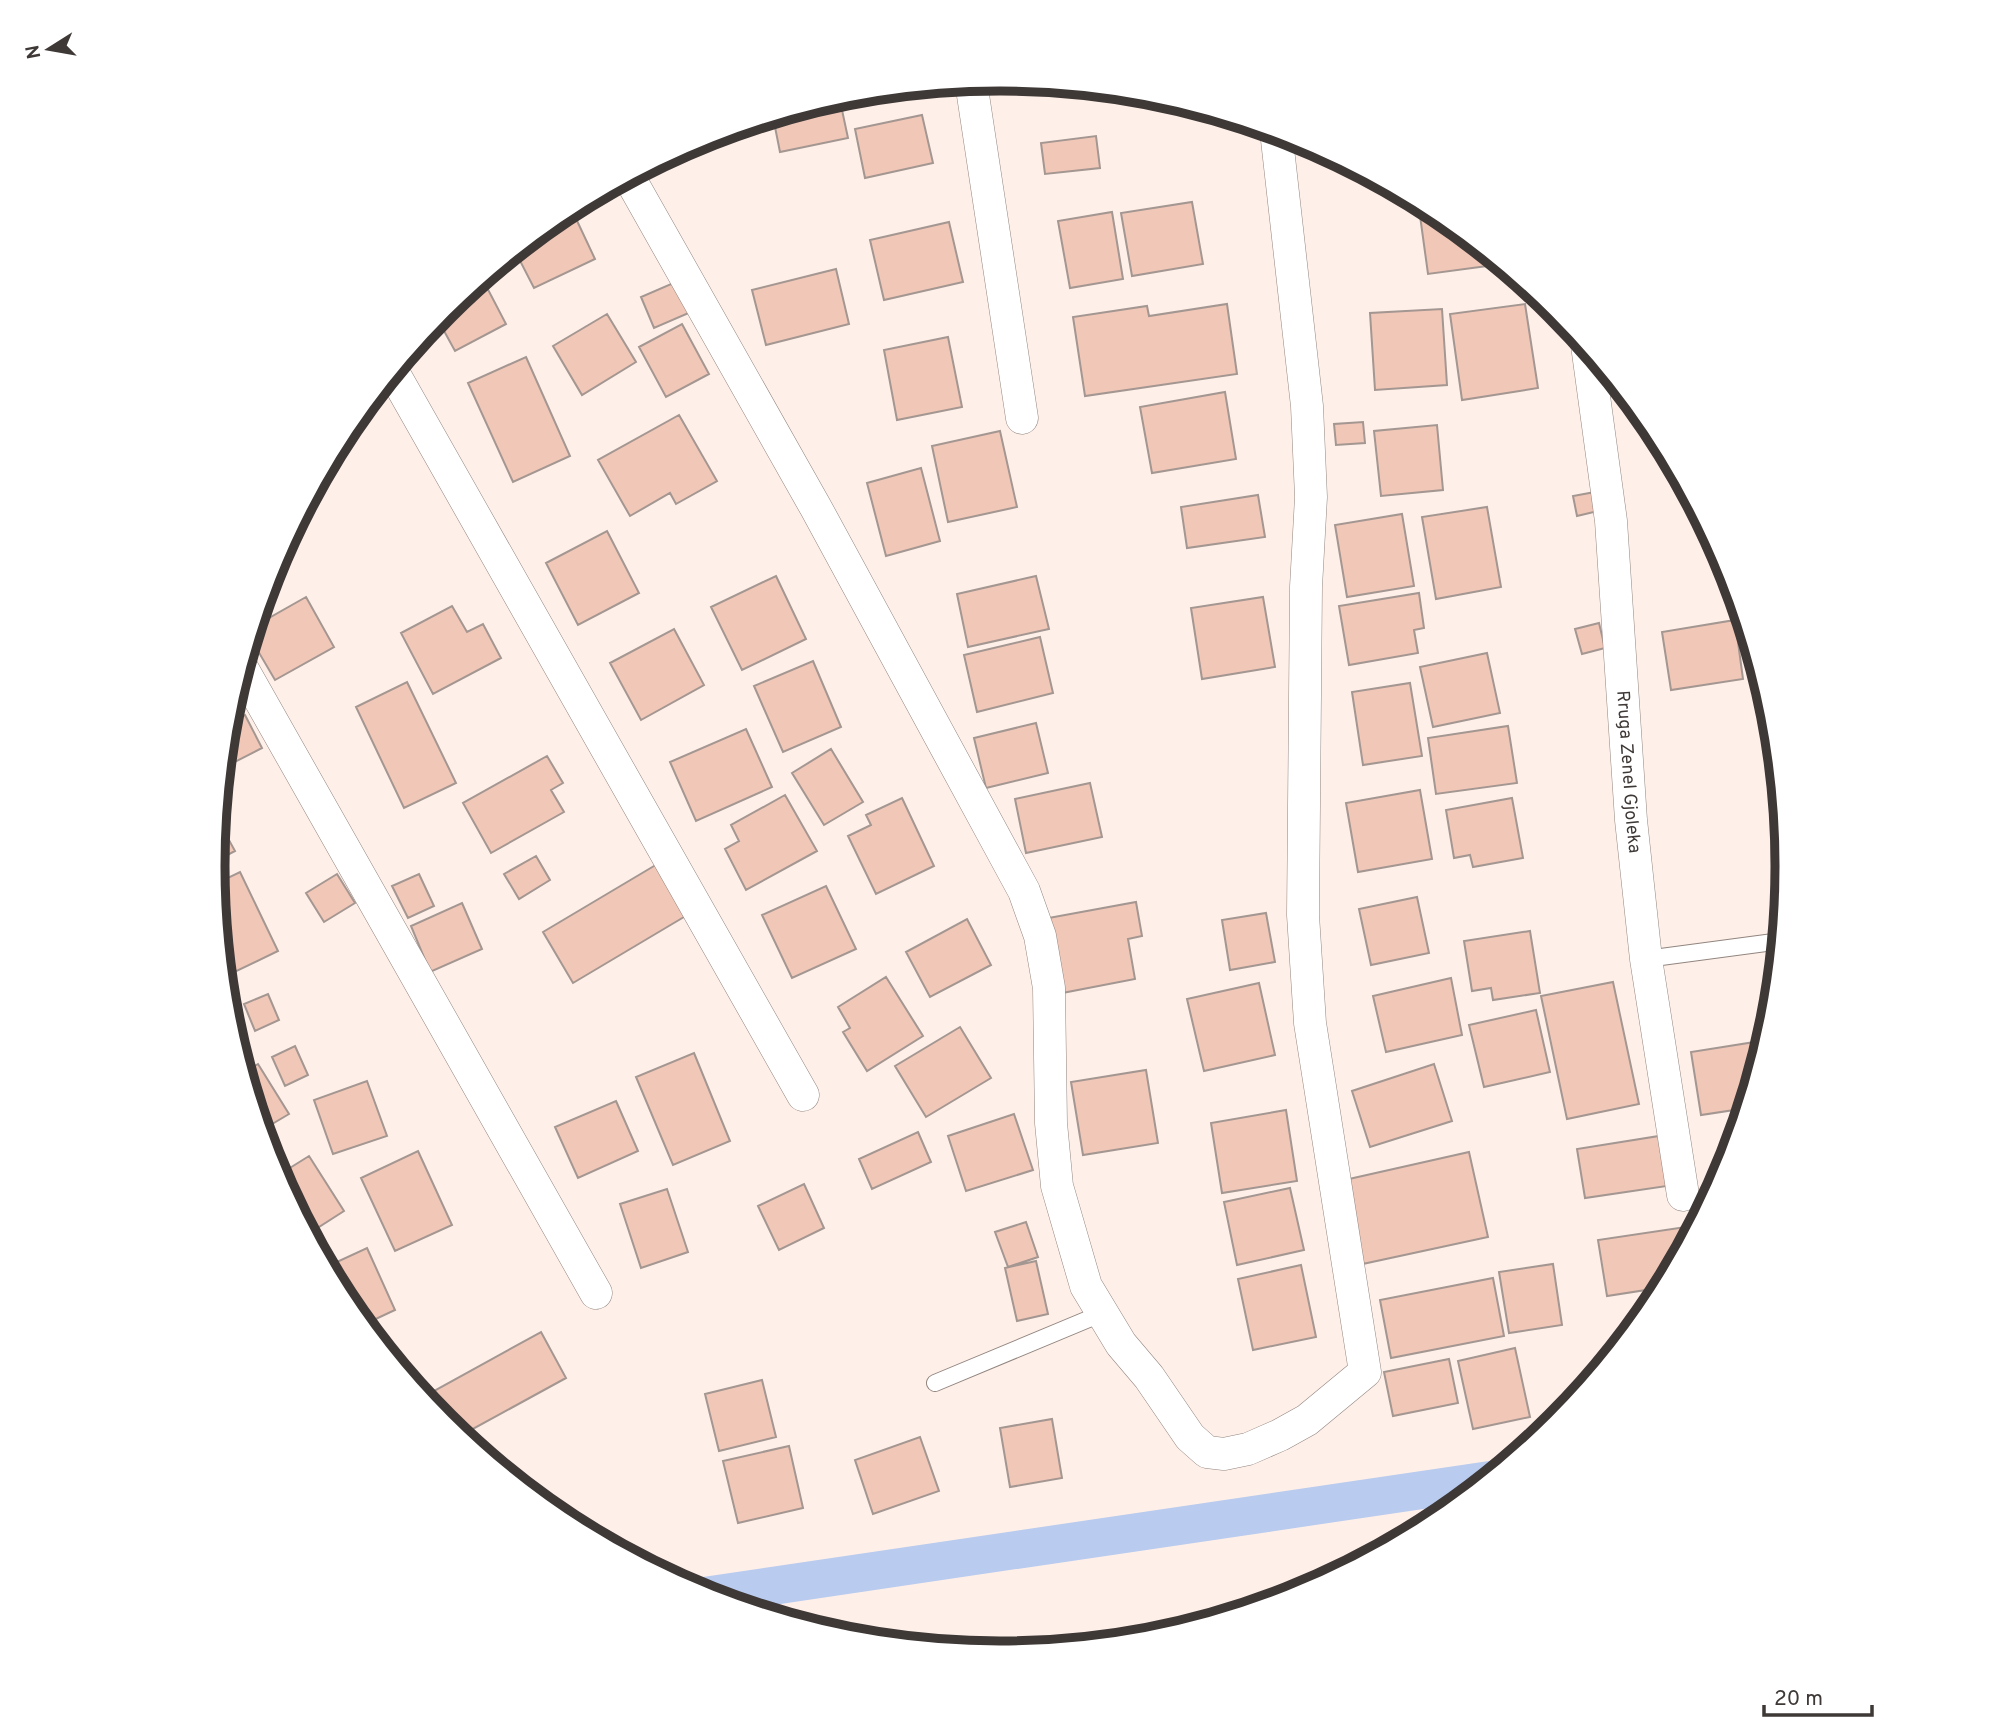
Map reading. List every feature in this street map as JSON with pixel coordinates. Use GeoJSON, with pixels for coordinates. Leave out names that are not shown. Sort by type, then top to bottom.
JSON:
{"type":"FeatureCollection","features":[{"type":"Feature","properties":{"kind":"street"},"geometry":{"type":"LineString","coordinates":[[973,92],[1022,418]]}},
{"type":"Feature","properties":{"kind":"street"},"geometry":{"type":"LineString","coordinates":[[633,184],[816,508],[1024,891],[1040,936],[1048,988],[1051,1123],[1057,1186],[1086,1286],[1121,1344],[1149,1377],[1190,1437],[1207,1452],[1224,1454],[1248,1449],[1307,1420],[1365,1371],[1310,1023],[1303,902],[1306,587],[1311,497],[1307,406],[1277,142]]}},
{"type":"Feature","properties":{"kind":"street","name":"Rruga Zenel Gjoleka"},"geometry":{"type":"LineString","coordinates":[[1589,361],[1611,521],[1631,820],[1646,959],[1683,1195]]}},
{"type":"Feature","properties":{"kind":"street"},"geometry":{"type":"LineString","coordinates":[[398,380],[803,1095]]}},
{"type":"Feature","properties":{"kind":"street"},"geometry":{"type":"LineString","coordinates":[[249,680],[596,1293]]}},
{"type":"Feature","properties":{"kind":"lane"},"geometry":{"type":"LineString","coordinates":[[1646,959],[1773,942]]}},
{"type":"Feature","properties":{"kind":"lane"},"geometry":{"type":"LineString","coordinates":[[935,1383],[1102,1313]]}},
{"type":"Feature","properties":{"kind":"building"},"geometry":{"type":"Polygon","coordinates":[[[842,108],[848,138],[780,152],[775,125],[842,108]]]}},
{"type":"Feature","properties":{"kind":"building"},"geometry":{"type":"Polygon","coordinates":[[[922,115],[933,163],[865,178],[855,129],[922,115]]]}},
{"type":"Feature","properties":{"kind":"building"},"geometry":{"type":"Polygon","coordinates":[[[1096,136],[1100,168],[1045,174],[1041,143],[1096,136]]]}},
{"type":"Feature","properties":{"kind":"building"},"geometry":{"type":"Polygon","coordinates":[[[1192,202],[1203,264],[1132,276],[1121,213],[1192,202]]]}},
{"type":"Feature","properties":{"kind":"building"},"geometry":{"type":"Polygon","coordinates":[[[1112,212],[1123,279],[1070,288],[1058,221],[1112,212]]]}},
{"type":"Feature","properties":{"kind":"building"},"geometry":{"type":"Polygon","coordinates":[[[1420,214],[1491,266],[1428,274],[1420,214]]]}},
{"type":"Feature","properties":{"kind":"building"},"geometry":{"type":"Polygon","coordinates":[[[576,218],[595,259],[534,288],[519,259],[576,218]]]}},
{"type":"Feature","properties":{"kind":"building"},"geometry":{"type":"Polygon","coordinates":[[[949,222],[963,282],[884,300],[870,240],[949,222]]]}},
{"type":"Feature","properties":{"kind":"building"},"geometry":{"type":"Polygon","coordinates":[[[836,269],[849,324],[766,345],[752,290],[836,269]]]}},
{"type":"Feature","properties":{"kind":"building"},"geometry":{"type":"Polygon","coordinates":[[[678,281],[691,312],[654,328],[641,297],[678,281]]]}},
{"type":"Feature","properties":{"kind":"building"},"geometry":{"type":"Polygon","coordinates":[[[486,286],[506,324],[455,351],[443,329],[486,286]]]}},
{"type":"Feature","properties":{"kind":"building"},"geometry":{"type":"Polygon","coordinates":[[[1227,304],[1237,374],[1085,396],[1073,317],[1147,306],[1149,316],[1227,304]]]}},
{"type":"Feature","properties":{"kind":"building"},"geometry":{"type":"Polygon","coordinates":[[[1525,304],[1538,388],[1462,400],[1450,314],[1525,304]]]}},
{"type":"Feature","properties":{"kind":"building"},"geometry":{"type":"Polygon","coordinates":[[[1442,309],[1447,385],[1375,390],[1370,313],[1442,309]]]}},
{"type":"Feature","properties":{"kind":"building"},"geometry":{"type":"Polygon","coordinates":[[[607,314],[636,362],[582,395],[553,346],[607,314]]]}},
{"type":"Feature","properties":{"kind":"building"},"geometry":{"type":"Polygon","coordinates":[[[682,324],[709,374],[666,397],[639,347],[682,324]]]}},
{"type":"Feature","properties":{"kind":"building"},"geometry":{"type":"Polygon","coordinates":[[[948,337],[962,407],[897,420],[884,350],[948,337]]]}},
{"type":"Feature","properties":{"kind":"building"},"geometry":{"type":"Polygon","coordinates":[[[526,357],[570,456],[513,482],[468,383],[526,357]]]}},
{"type":"Feature","properties":{"kind":"building"},"geometry":{"type":"Polygon","coordinates":[[[1225,392],[1236,459],[1152,473],[1140,407],[1225,392]]]}},
{"type":"Feature","properties":{"kind":"building"},"geometry":{"type":"Polygon","coordinates":[[[679,415],[717,481],[676,504],[670,493],[630,516],[598,460],[679,415]]]}},
{"type":"Feature","properties":{"kind":"building"},"geometry":{"type":"Polygon","coordinates":[[[1363,422],[1365,443],[1336,445],[1334,424],[1363,422]]]}},
{"type":"Feature","properties":{"kind":"building"},"geometry":{"type":"Polygon","coordinates":[[[1437,425],[1443,490],[1381,496],[1374,431],[1437,425]]]}},
{"type":"Feature","properties":{"kind":"building"},"geometry":{"type":"Polygon","coordinates":[[[1000,431],[1017,507],[948,522],[932,446],[1000,431]]]}},
{"type":"Feature","properties":{"kind":"building"},"geometry":{"type":"Polygon","coordinates":[[[921,468],[940,541],[886,556],[867,483],[921,468]]]}},
{"type":"Feature","properties":{"kind":"building"},"geometry":{"type":"Polygon","coordinates":[[[1595,492],[1598,511],[1577,516],[1573,496],[1595,492]]]}},
{"type":"Feature","properties":{"kind":"building"},"geometry":{"type":"Polygon","coordinates":[[[1258,495],[1265,537],[1187,548],[1181,507],[1258,495]]]}},
{"type":"Feature","properties":{"kind":"building"},"geometry":{"type":"Polygon","coordinates":[[[1487,507],[1501,587],[1436,599],[1422,517],[1487,507]]]}},
{"type":"Feature","properties":{"kind":"building"},"geometry":{"type":"Polygon","coordinates":[[[1402,514],[1414,586],[1347,597],[1335,525],[1402,514]]]}},
{"type":"Feature","properties":{"kind":"building"},"geometry":{"type":"Polygon","coordinates":[[[607,531],[639,593],[578,625],[546,563],[607,531]]]}},
{"type":"Feature","properties":{"kind":"building"},"geometry":{"type":"Polygon","coordinates":[[[776,576],[806,639],[742,670],[711,607],[776,576]]]}},
{"type":"Feature","properties":{"kind":"building"},"geometry":{"type":"Polygon","coordinates":[[[1036,576],[1049,629],[968,647],[957,594],[1036,576]]]}},
{"type":"Feature","properties":{"kind":"building"},"geometry":{"type":"Polygon","coordinates":[[[1419,593],[1424,628],[1414,630],[1418,653],[1349,665],[1339,606],[1419,593]]]}},
{"type":"Feature","properties":{"kind":"building"},"geometry":{"type":"Polygon","coordinates":[[[306,597],[334,647],[275,680],[257,649],[266,620],[306,597]]]}},
{"type":"Feature","properties":{"kind":"building"},"geometry":{"type":"Polygon","coordinates":[[[1263,597],[1275,667],[1202,679],[1191,608],[1263,597]]]}},
{"type":"Feature","properties":{"kind":"building"},"geometry":{"type":"Polygon","coordinates":[[[452,606],[467,632],[483,624],[501,658],[433,694],[401,633],[452,606]]]}},
{"type":"Feature","properties":{"kind":"building"},"geometry":{"type":"Polygon","coordinates":[[[1735,620],[1743,679],[1671,690],[1662,632],[1735,620]]]}},
{"type":"Feature","properties":{"kind":"building"},"geometry":{"type":"Polygon","coordinates":[[[1599,623],[1605,648],[1582,654],[1575,629],[1599,623]]]}},
{"type":"Feature","properties":{"kind":"building"},"geometry":{"type":"Polygon","coordinates":[[[674,629],[704,685],[641,720],[610,663],[674,629]]]}},
{"type":"Feature","properties":{"kind":"building"},"geometry":{"type":"Polygon","coordinates":[[[1040,637],[1053,693],[977,712],[964,655],[1040,637]]]}},
{"type":"Feature","properties":{"kind":"building"},"geometry":{"type":"Polygon","coordinates":[[[1487,653],[1500,713],[1433,727],[1420,667],[1487,653]]]}},
{"type":"Feature","properties":{"kind":"building"},"geometry":{"type":"Polygon","coordinates":[[[813,661],[841,727],[783,752],[754,686],[813,661]]]}},
{"type":"Feature","properties":{"kind":"building"},"geometry":{"type":"Polygon","coordinates":[[[407,682],[456,783],[404,808],[356,707],[407,682]]]}},
{"type":"Feature","properties":{"kind":"building"},"geometry":{"type":"Polygon","coordinates":[[[1410,683],[1422,756],[1363,765],[1352,692],[1410,683]]]}},
{"type":"Feature","properties":{"kind":"building"},"geometry":{"type":"Polygon","coordinates":[[[245,715],[262,748],[232,763],[240,718],[245,715]]]}},
{"type":"Feature","properties":{"kind":"building"},"geometry":{"type":"Polygon","coordinates":[[[1036,723],[1048,773],[986,788],[974,738],[1036,723]]]}},
{"type":"Feature","properties":{"kind":"building"},"geometry":{"type":"Polygon","coordinates":[[[1508,726],[1517,783],[1436,794],[1428,738],[1508,726]]]}},
{"type":"Feature","properties":{"kind":"building"},"geometry":{"type":"Polygon","coordinates":[[[746,729],[772,787],[696,821],[670,762],[746,729]]]}},
{"type":"Feature","properties":{"kind":"building"},"geometry":{"type":"Polygon","coordinates":[[[831,749],[863,802],[824,825],[792,773],[831,749]]]}},
{"type":"Feature","properties":{"kind":"building"},"geometry":{"type":"Polygon","coordinates":[[[547,756],[563,783],[551,790],[564,812],[491,853],[463,803],[547,756]]]}},
{"type":"Feature","properties":{"kind":"building"},"geometry":{"type":"Polygon","coordinates":[[[1090,783],[1102,837],[1026,853],[1015,799],[1090,783]]]}},
{"type":"Feature","properties":{"kind":"building"},"geometry":{"type":"Polygon","coordinates":[[[1420,790],[1432,859],[1358,872],[1346,803],[1420,790]]]}},
{"type":"Feature","properties":{"kind":"building"},"geometry":{"type":"Polygon","coordinates":[[[785,795],[817,851],[746,890],[725,849],[739,841],[731,825],[785,795]]]}},
{"type":"Feature","properties":{"kind":"building"},"geometry":{"type":"Polygon","coordinates":[[[902,798],[934,866],[876,894],[848,836],[871,825],[866,815],[902,798]]]}},
{"type":"Feature","properties":{"kind":"building"},"geometry":{"type":"Polygon","coordinates":[[[1512,798],[1523,858],[1473,867],[1470,855],[1454,858],[1446,810],[1512,798]]]}},
{"type":"Feature","properties":{"kind":"building"},"geometry":{"type":"Polygon","coordinates":[[[226,835],[235,851],[225,856],[226,835]]]}},
{"type":"Feature","properties":{"kind":"building"},"geometry":{"type":"Polygon","coordinates":[[[536,856],[550,880],[519,899],[504,874],[536,856]]]}},
{"type":"Feature","properties":{"kind":"building"},"geometry":{"type":"Polygon","coordinates":[[[659,863],[689,914],[573,983],[543,932],[659,863]]]}},
{"type":"Feature","properties":{"kind":"building"},"geometry":{"type":"Polygon","coordinates":[[[240,872],[278,951],[233,973],[227,917],[226,879],[240,872]]]}},
{"type":"Feature","properties":{"kind":"building"},"geometry":{"type":"Polygon","coordinates":[[[337,874],[355,903],[324,922],[306,893],[337,874]]]}},
{"type":"Feature","properties":{"kind":"building"},"geometry":{"type":"Polygon","coordinates":[[[419,874],[434,906],[408,918],[392,886],[419,874]]]}},
{"type":"Feature","properties":{"kind":"building"},"geometry":{"type":"Polygon","coordinates":[[[826,886],[856,949],[792,978],[762,915],[826,886]]]}},
{"type":"Feature","properties":{"kind":"building"},"geometry":{"type":"Polygon","coordinates":[[[1417,897],[1429,953],[1371,965],[1359,909],[1417,897]]]}},
{"type":"Feature","properties":{"kind":"building"},"geometry":{"type":"Polygon","coordinates":[[[1136,902],[1142,936],[1128,939],[1135,979],[1057,994],[1043,919],[1136,902]]]}},
{"type":"Feature","properties":{"kind":"building"},"geometry":{"type":"Polygon","coordinates":[[[462,903],[482,949],[430,972],[411,926],[462,903]]]}},
{"type":"Feature","properties":{"kind":"building"},"geometry":{"type":"Polygon","coordinates":[[[1266,913],[1275,962],[1230,970],[1222,920],[1266,913]]]}},
{"type":"Feature","properties":{"kind":"building"},"geometry":{"type":"Polygon","coordinates":[[[967,919],[991,965],[930,997],[906,952],[967,919]]]}},
{"type":"Feature","properties":{"kind":"building"},"geometry":{"type":"Polygon","coordinates":[[[1530,931],[1540,993],[1493,1000],[1491,988],[1472,991],[1464,941],[1530,931]]]}},
{"type":"Feature","properties":{"kind":"building"},"geometry":{"type":"Polygon","coordinates":[[[886,977],[923,1036],[867,1071],[843,1032],[850,1028],[838,1007],[886,977]]]}},
{"type":"Feature","properties":{"kind":"building"},"geometry":{"type":"Polygon","coordinates":[[[1451,978],[1462,1035],[1386,1052],[1373,996],[1451,978]]]}},
{"type":"Feature","properties":{"kind":"building"},"geometry":{"type":"Polygon","coordinates":[[[1613,982],[1639,1104],[1567,1119],[1541,996],[1613,982]]]}},
{"type":"Feature","properties":{"kind":"building"},"geometry":{"type":"Polygon","coordinates":[[[1259,983],[1275,1055],[1204,1071],[1187,999],[1259,983]]]}},
{"type":"Feature","properties":{"kind":"building"},"geometry":{"type":"Polygon","coordinates":[[[268,994],[279,1020],[255,1031],[244,1004],[268,994]]]}},
{"type":"Feature","properties":{"kind":"building"},"geometry":{"type":"Polygon","coordinates":[[[1536,1010],[1550,1072],[1484,1087],[1469,1025],[1536,1010]]]}},
{"type":"Feature","properties":{"kind":"building"},"geometry":{"type":"Polygon","coordinates":[[[960,1027],[991,1078],[926,1117],[895,1066],[960,1027]]]}},
{"type":"Feature","properties":{"kind":"building"},"geometry":{"type":"Polygon","coordinates":[[[1756,1042],[1737,1110],[1701,1115],[1691,1052],[1756,1042]]]}},
{"type":"Feature","properties":{"kind":"building"},"geometry":{"type":"Polygon","coordinates":[[[295,1046],[308,1075],[285,1086],[272,1057],[295,1046]]]}},
{"type":"Feature","properties":{"kind":"building"},"geometry":{"type":"Polygon","coordinates":[[[694,1053],[730,1141],[673,1165],[636,1077],[694,1053]]]}},
{"type":"Feature","properties":{"kind":"building"},"geometry":{"type":"Polygon","coordinates":[[[258,1064],[289,1114],[270,1125],[267,1116],[252,1067],[258,1064]]]}},
{"type":"Feature","properties":{"kind":"building"},"geometry":{"type":"Polygon","coordinates":[[[1434,1064],[1452,1121],[1370,1147],[1352,1091],[1434,1064]]]}},
{"type":"Feature","properties":{"kind":"building"},"geometry":{"type":"Polygon","coordinates":[[[1146,1070],[1158,1143],[1083,1155],[1071,1082],[1146,1070]]]}},
{"type":"Feature","properties":{"kind":"building"},"geometry":{"type":"Polygon","coordinates":[[[367,1081],[387,1136],[333,1154],[314,1100],[367,1081]]]}},
{"type":"Feature","properties":{"kind":"building"},"geometry":{"type":"Polygon","coordinates":[[[616,1101],[638,1151],[578,1178],[555,1127],[616,1101]]]}},
{"type":"Feature","properties":{"kind":"building"},"geometry":{"type":"Polygon","coordinates":[[[1286,1110],[1297,1181],[1222,1193],[1211,1123],[1286,1110]]]}},
{"type":"Feature","properties":{"kind":"building"},"geometry":{"type":"Polygon","coordinates":[[[1014,1114],[1033,1170],[966,1191],[948,1136],[1014,1114]]]}},
{"type":"Feature","properties":{"kind":"building"},"geometry":{"type":"Polygon","coordinates":[[[918,1132],[931,1162],[872,1189],[859,1159],[918,1132]]]}},
{"type":"Feature","properties":{"kind":"building"},"geometry":{"type":"Polygon","coordinates":[[[1659,1136],[1667,1186],[1585,1198],[1577,1149],[1659,1136]]]}},
{"type":"Feature","properties":{"kind":"building"},"geometry":{"type":"Polygon","coordinates":[[[418,1151],[452,1225],[395,1251],[361,1178],[418,1151]]]}},
{"type":"Feature","properties":{"kind":"building"},"geometry":{"type":"Polygon","coordinates":[[[1469,1152],[1488,1237],[1358,1265],[1340,1181],[1469,1152]]]}},
{"type":"Feature","properties":{"kind":"building"},"geometry":{"type":"Polygon","coordinates":[[[309,1156],[344,1211],[316,1229],[288,1169],[309,1156]]]}},
{"type":"Feature","properties":{"kind":"building"},"geometry":{"type":"Polygon","coordinates":[[[804,1184],[824,1228],[779,1250],[758,1206],[804,1184]]]}},
{"type":"Feature","properties":{"kind":"building"},"geometry":{"type":"Polygon","coordinates":[[[1290,1188],[1304,1250],[1237,1265],[1224,1202],[1290,1188]]]}},
{"type":"Feature","properties":{"kind":"building"},"geometry":{"type":"Polygon","coordinates":[[[667,1189],[688,1252],[641,1268],[620,1204],[667,1189]]]}},
{"type":"Feature","properties":{"kind":"building"},"geometry":{"type":"Polygon","coordinates":[[[1026,1222],[1038,1257],[1008,1267],[995,1232],[1026,1222]]]}},
{"type":"Feature","properties":{"kind":"building"},"geometry":{"type":"Polygon","coordinates":[[[1688,1227],[1651,1289],[1607,1296],[1598,1240],[1688,1227]]]}},
{"type":"Feature","properties":{"kind":"building"},"geometry":{"type":"Polygon","coordinates":[[[367,1248],[395,1310],[373,1320],[335,1263],[367,1248]]]}},
{"type":"Feature","properties":{"kind":"building"},"geometry":{"type":"Polygon","coordinates":[[[1036,1261],[1048,1314],[1017,1321],[1005,1268],[1036,1261]]]}},
{"type":"Feature","properties":{"kind":"building"},"geometry":{"type":"Polygon","coordinates":[[[1553,1264],[1562,1325],[1509,1333],[1499,1272],[1553,1264]]]}},
{"type":"Feature","properties":{"kind":"building"},"geometry":{"type":"Polygon","coordinates":[[[1301,1265],[1316,1337],[1253,1350],[1238,1279],[1301,1265]]]}},
{"type":"Feature","properties":{"kind":"building"},"geometry":{"type":"Polygon","coordinates":[[[1493,1278],[1504,1336],[1391,1358],[1380,1300],[1493,1278]]]}},
{"type":"Feature","properties":{"kind":"building"},"geometry":{"type":"Polygon","coordinates":[[[541,1332],[566,1378],[470,1431],[432,1392],[541,1332]]]}},
{"type":"Feature","properties":{"kind":"building"},"geometry":{"type":"Polygon","coordinates":[[[1515,1348],[1530,1417],[1473,1429],[1458,1361],[1515,1348]]]}},
{"type":"Feature","properties":{"kind":"building"},"geometry":{"type":"Polygon","coordinates":[[[1449,1359],[1458,1403],[1393,1416],[1384,1372],[1449,1359]]]}},
{"type":"Feature","properties":{"kind":"building"},"geometry":{"type":"Polygon","coordinates":[[[762,1380],[776,1437],[719,1451],[705,1394],[762,1380]]]}},
{"type":"Feature","properties":{"kind":"building"},"geometry":{"type":"Polygon","coordinates":[[[1052,1419],[1062,1478],[1010,1487],[1000,1428],[1052,1419]]]}},
{"type":"Feature","properties":{"kind":"building"},"geometry":{"type":"Polygon","coordinates":[[[920,1437],[939,1491],[873,1514],[855,1460],[920,1437]]]}},
{"type":"Feature","properties":{"kind":"building"},"geometry":{"type":"Polygon","coordinates":[[[789,1446],[803,1508],[738,1523],[723,1461],[789,1446]]]}},
{"type":"Feature","properties":{"kind":"waterway"},"geometry":{"type":"LineString","coordinates":[[729,1592],[1472,1483]]}}]}
